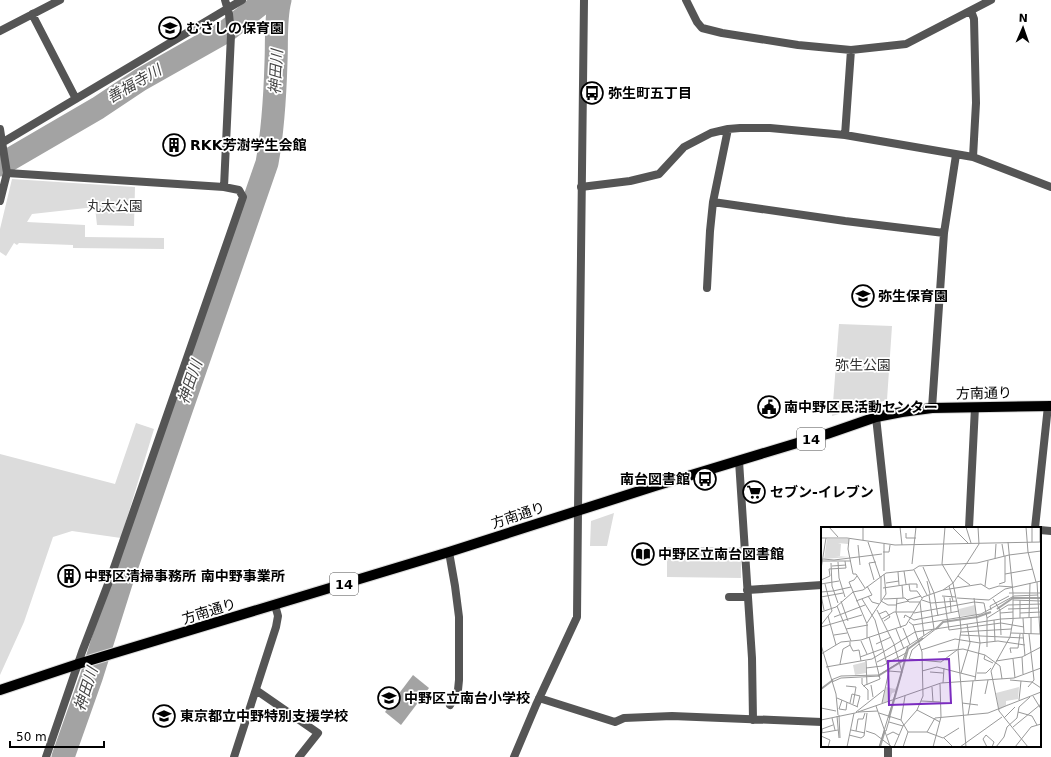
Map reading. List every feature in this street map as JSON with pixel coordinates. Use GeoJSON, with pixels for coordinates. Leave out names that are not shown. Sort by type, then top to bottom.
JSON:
{"type":"FeatureCollection","features":[{"type":"Feature","properties":{"kind":"main road","name":"方南通り"},"geometry":{"type":"LineString","coordinates":[[0,690],[82,663],[449,552],[578,510],[827,434],[876,417],[932,408],[1050,406]]}},
{"type":"Feature","properties":{"kind":"street"},"geometry":{"type":"LineString","coordinates":[[0,31],[60,0]]}},
{"type":"Feature","properties":{"kind":"street"},"geometry":{"type":"LineString","coordinates":[[224,187],[231,35],[229,11],[225,0]]}},
{"type":"Feature","properties":{"kind":"street"},"geometry":{"type":"LineString","coordinates":[[2,145],[76,99],[229,11],[242,0]]}},
{"type":"Feature","properties":{"kind":"street"},"geometry":{"type":"LineString","coordinates":[[514,757],[576,617],[584,0]]}},
{"type":"Feature","properties":{"kind":"street"},"geometry":{"type":"LineString","coordinates":[[686,0],[697,22],[702,28],[722,33],[798,45],[851,50],[906,44],[991,0]]}},
{"type":"Feature","properties":{"kind":"street"},"geometry":{"type":"LineString","coordinates":[[971,11],[974,19],[976,103],[973,157]]}},
{"type":"Feature","properties":{"kind":"street"},"geometry":{"type":"LineString","coordinates":[[32,14],[76,99]]}},
{"type":"Feature","properties":{"kind":"street"},"geometry":{"type":"LineString","coordinates":[[845,136],[851,50]]}},
{"type":"Feature","properties":{"kind":"street"},"geometry":{"type":"LineString","coordinates":[[582,187],[630,181],[659,174],[684,147],[711,133],[728,129],[770,128],[845,136],[973,157],[1051,187]]}},
{"type":"Feature","properties":{"kind":"street"},"geometry":{"type":"LineString","coordinates":[[0,129],[7,171],[0,201]]}},
{"type":"Feature","properties":{"kind":"street"},"geometry":{"type":"LineString","coordinates":[[707,288],[713,202],[728,129]]}},
{"type":"Feature","properties":{"kind":"street"},"geometry":{"type":"LineString","coordinates":[[932,408],[944,233],[956,155]]}},
{"type":"Feature","properties":{"kind":"street"},"geometry":{"type":"LineString","coordinates":[[7,171],[224,187],[239,190],[243,198],[82,663],[46,757]]}},
{"type":"Feature","properties":{"kind":"street"},"geometry":{"type":"LineString","coordinates":[[713,202],[845,221],[944,233]]}},
{"type":"Feature","properties":{"kind":"street"},"geometry":{"type":"LineString","coordinates":[[1034,527],[1050,406]]}},
{"type":"Feature","properties":{"kind":"street"},"geometry":{"type":"LineString","coordinates":[[969,527],[975,407]]}},
{"type":"Feature","properties":{"kind":"street"},"geometry":{"type":"LineString","coordinates":[[876,417],[888,527]]}},
{"type":"Feature","properties":{"kind":"street"},"geometry":{"type":"LineString","coordinates":[[738,461],[752,658],[753,720]]}},
{"type":"Feature","properties":{"kind":"street"},"geometry":{"type":"LineString","coordinates":[[1041,530],[1051,531]]}},
{"type":"Feature","properties":{"kind":"street"},"geometry":{"type":"LineString","coordinates":[[449,552],[459,617],[458,690],[450,705]]}},
{"type":"Feature","properties":{"kind":"street"},"geometry":{"type":"LineString","coordinates":[[730,597],[748,593],[821,585]]}},
{"type":"Feature","properties":{"kind":"street"},"geometry":{"type":"LineString","coordinates":[[234,757],[278,616],[275,605]]}},
{"type":"Feature","properties":{"kind":"street"},"geometry":{"type":"LineString","coordinates":[[256,690],[318,733],[299,757]]}},
{"type":"Feature","properties":{"kind":"street"},"geometry":{"type":"LineString","coordinates":[[539,698],[614,722],[624,718],[672,716],[821,722]]}},
{"type":"Feature","properties":{"kind":"green space","name":"丸太公園"},"geometry":{"type":"Polygon","coordinates":[[[12,179],[135,187],[134,226],[97,225],[95,207],[32,214],[27,222],[85,225],[85,237],[164,238],[164,249],[73,248],[73,245],[19,243],[17,245],[14,243],[6,256],[0,252],[0,229],[12,179]]]}},
{"type":"Feature","properties":{"kind":"green space","name":"弥生公園"},"geometry":{"type":"Polygon","coordinates":[[[839,324],[892,326],[887,400],[832,416],[839,324]]]}},
{"type":"Feature","properties":{"kind":"green space"},"geometry":{"type":"Polygon","coordinates":[[[136,423],[154,429],[121,538],[72,531],[53,537],[24,622],[0,675],[0,454],[115,484],[136,423]]]}},
{"type":"Feature","properties":{"kind":"green space"},"geometry":{"type":"Polygon","coordinates":[[[614,513],[607,546],[590,546],[591,521],[614,513]]]}},
{"type":"Feature","properties":{"kind":"green space"},"geometry":{"type":"Polygon","coordinates":[[[667,547],[741,547],[741,578],[667,577],[667,547]]]}},
{"type":"Feature","properties":{"kind":"shaded area"},"geometry":{"type":"Polygon","coordinates":[[[413,675],[429,688],[401,725],[385,712],[413,675]]]}},
{"type":"Feature","properties":{"kind":"waterway","name":"善福寺川"},"geometry":{"type":"LineString","coordinates":[[0,165],[98,108],[140,80],[225,32],[266,0]]}},
{"type":"Feature","properties":{"kind":"waterway","name":"神田川"},"geometry":{"type":"LineString","coordinates":[[63,757],[91,678],[121,583],[267,163],[273,113],[276,75],[277,22],[280,0]]}},
{"type":"Feature","properties":{"kind":"place","name":"むさしの保育園"},"geometry":{"type":"Point","coordinates":[170,28]}},
{"type":"Feature","properties":{"kind":"place","name":"弥生町五丁目"},"geometry":{"type":"Point","coordinates":[592,93]}},
{"type":"Feature","properties":{"kind":"place","name":"RKK芳澍学生会館"},"geometry":{"type":"Point","coordinates":[174,145]}},
{"type":"Feature","properties":{"kind":"place","name":"弥生保育園"},"geometry":{"type":"Point","coordinates":[863,296]}},
{"type":"Feature","properties":{"kind":"place","name":"南中野区民活動センター"},"geometry":{"type":"Point","coordinates":[769,407]}},
{"type":"Feature","properties":{"kind":"place","name":"南台図書館"},"geometry":{"type":"Point","coordinates":[705,479]}},
{"type":"Feature","properties":{"kind":"place","name":"セブン-イレブン"},"geometry":{"type":"Point","coordinates":[754,492]}},
{"type":"Feature","properties":{"kind":"place","name":"中野区立南台図書館"},"geometry":{"type":"Point","coordinates":[643,554]}},
{"type":"Feature","properties":{"kind":"place","name":"中野区清掃事務所 南中野事業所"},"geometry":{"type":"Point","coordinates":[69,576]}},
{"type":"Feature","properties":{"kind":"place","name":"中野区立南台小学校"},"geometry":{"type":"Point","coordinates":[389,698]}},
{"type":"Feature","properties":{"kind":"place","name":"東京都立中野特別支援学校"},"geometry":{"type":"Point","coordinates":[164,716]}}]}
